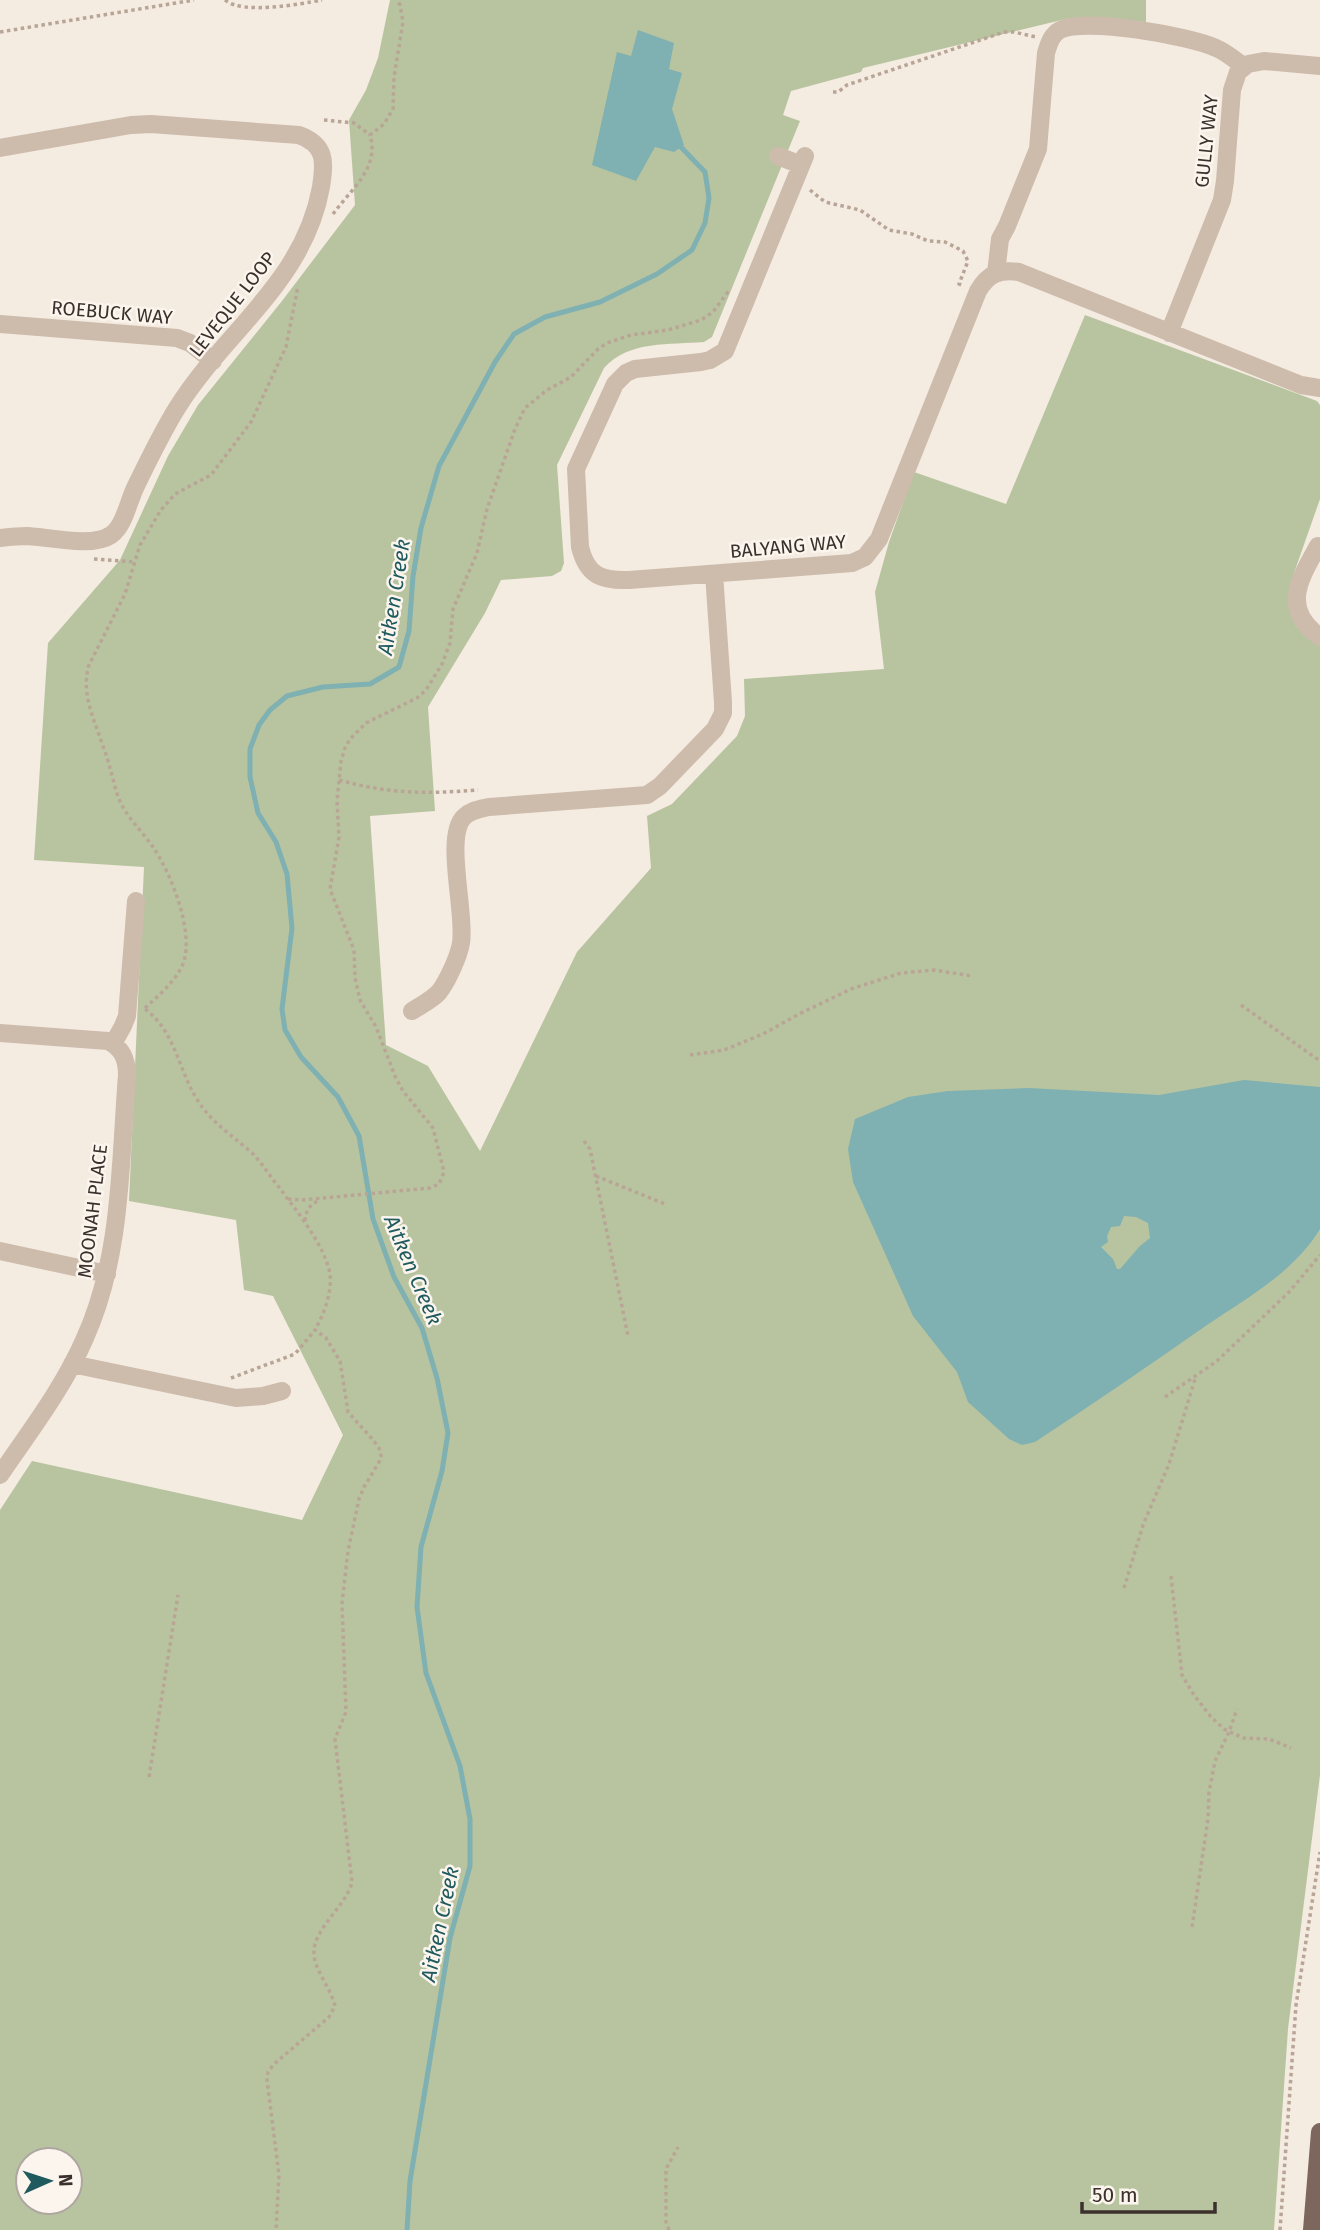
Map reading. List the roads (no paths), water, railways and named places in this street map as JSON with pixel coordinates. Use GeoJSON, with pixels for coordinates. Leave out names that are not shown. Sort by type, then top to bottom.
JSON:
{"type":"FeatureCollection","features":[{"type":"Feature","properties":{"kind":"main road"},"geometry":{"type":"LineString","coordinates":[[1312,2230],[1320,2132]]}},
{"type":"Feature","properties":{"kind":"street"},"geometry":{"type":"LineString","coordinates":[[1320,66],[1264,61],[1243,66],[1216,48],[1144,30],[1078,26],[1060,30],[1049,42],[1046,53],[1038,149],[1000,239],[1004,272],[1301,384],[1320,388]]}},
{"type":"Feature","properties":{"kind":"street","name":"GULLY WAY"},"geometry":{"type":"LineString","coordinates":[[1169,333],[1222,200],[1232,90],[1234,80],[1243,66]]}},
{"type":"Feature","properties":{"kind":"street","name":"LEVEQUE LOOP"},"geometry":{"type":"LineString","coordinates":[[0,148],[131,125],[151,124],[299,135],[314,142],[322,155],[324,172],[308,231],[289,268],[187,393],[147,462],[116,530],[104,539],[91,541],[23,536],[0,538]]}},
{"type":"Feature","properties":{"kind":"street","name":"BALYANG WAY"},"geometry":{"type":"LineString","coordinates":[[778,156],[803,160],[725,351],[710,360],[646,367],[626,373],[615,384],[576,469],[580,547],[583,559],[595,574],[618,580],[859,561],[873,550],[885,525],[978,291],[989,276],[1004,272]]}},
{"type":"Feature","properties":{"kind":"street","name":"ROEBUCK WAY"},"geometry":{"type":"LineString","coordinates":[[0,324],[177,338],[190,343],[213,361]]}},
{"type":"Feature","properties":{"kind":"street"},"geometry":{"type":"LineString","coordinates":[[1301,384],[1320,397]]}},
{"type":"Feature","properties":{"kind":"street","name":"LEVEQUE LOOP"},"geometry":{"type":"LineString","coordinates":[[0,529],[23,536]]}},
{"type":"Feature","properties":{"kind":"street"},"geometry":{"type":"LineString","coordinates":[[1319,543],[1307,596],[1310,612],[1320,624]]}},
{"type":"Feature","properties":{"kind":"street"},"geometry":{"type":"LineString","coordinates":[[1319,543],[1304,571],[1297,600],[1302,622],[1320,637]]}},
{"type":"Feature","properties":{"kind":"street"},"geometry":{"type":"LineString","coordinates":[[412,1010],[438,993],[460,948],[462,930],[456,839],[459,823],[464,817],[478,809],[647,795],[660,786],[720,721],[723,702],[714,574]]}},
{"type":"Feature","properties":{"kind":"street"},"geometry":{"type":"LineString","coordinates":[[0,1033],[99,1040],[113,1044],[127,1016],[136,901]]}},
{"type":"Feature","properties":{"kind":"street","name":"MOONAH PLACE"},"geometry":{"type":"LineString","coordinates":[[0,1475],[72,1364],[93,1319],[107,1274],[117,1212],[127,1075],[123,1054],[113,1044]]}},
{"type":"Feature","properties":{"kind":"street"},"geometry":{"type":"LineString","coordinates":[[0,1251],[107,1274]]}},
{"type":"Feature","properties":{"kind":"street"},"geometry":{"type":"LineString","coordinates":[[72,1364],[236,1398],[282,1391]]}},
{"type":"Feature","properties":{"kind":"water"},"geometry":{"type":"Polygon","coordinates":[[[638,30],[674,43],[669,69],[682,73],[672,109],[684,145],[674,152],[655,147],[636,181],[592,165],[617,52],[631,56],[638,30]]]}},
{"type":"Feature","properties":{"kind":"water"},"geometry":{"type":"Polygon","coordinates":[[[1244,1080],[1320,1087],[1320,1229],[1297,1258],[1253,1294],[1035,1442],[1022,1445],[1009,1439],[968,1402],[957,1372],[913,1316],[853,1182],[848,1149],[855,1119],[908,1097],[948,1091],[1029,1088],[1159,1095],[1244,1080]],[[1124,1216],[1120,1226],[1111,1227],[1107,1236],[1108,1242],[1101,1247],[1113,1259],[1117,1269],[1150,1238],[1148,1223],[1136,1217],[1124,1216]]]}},
{"type":"Feature","properties":{"kind":"waterway","name":"Aitken Creek"},"geometry":{"type":"LineString","coordinates":[[407,2230],[410,2181],[450,1938],[470,1866],[470,1819],[460,1766],[426,1673],[417,1607],[421,1547],[442,1471],[448,1433],[437,1378],[422,1328],[394,1277],[373,1219],[359,1136],[338,1097],[301,1057],[285,1030],[282,1009],[292,928],[287,874],[276,842],[258,813],[250,777],[250,749],[259,725],[270,710],[287,696],[323,687],[370,684],[399,667],[409,631],[413,576],[421,528],[439,466],[495,362],[514,334],[545,317],[600,302],[657,274],[692,250],[705,223],[709,198],[705,172],[677,143]]}}]}
